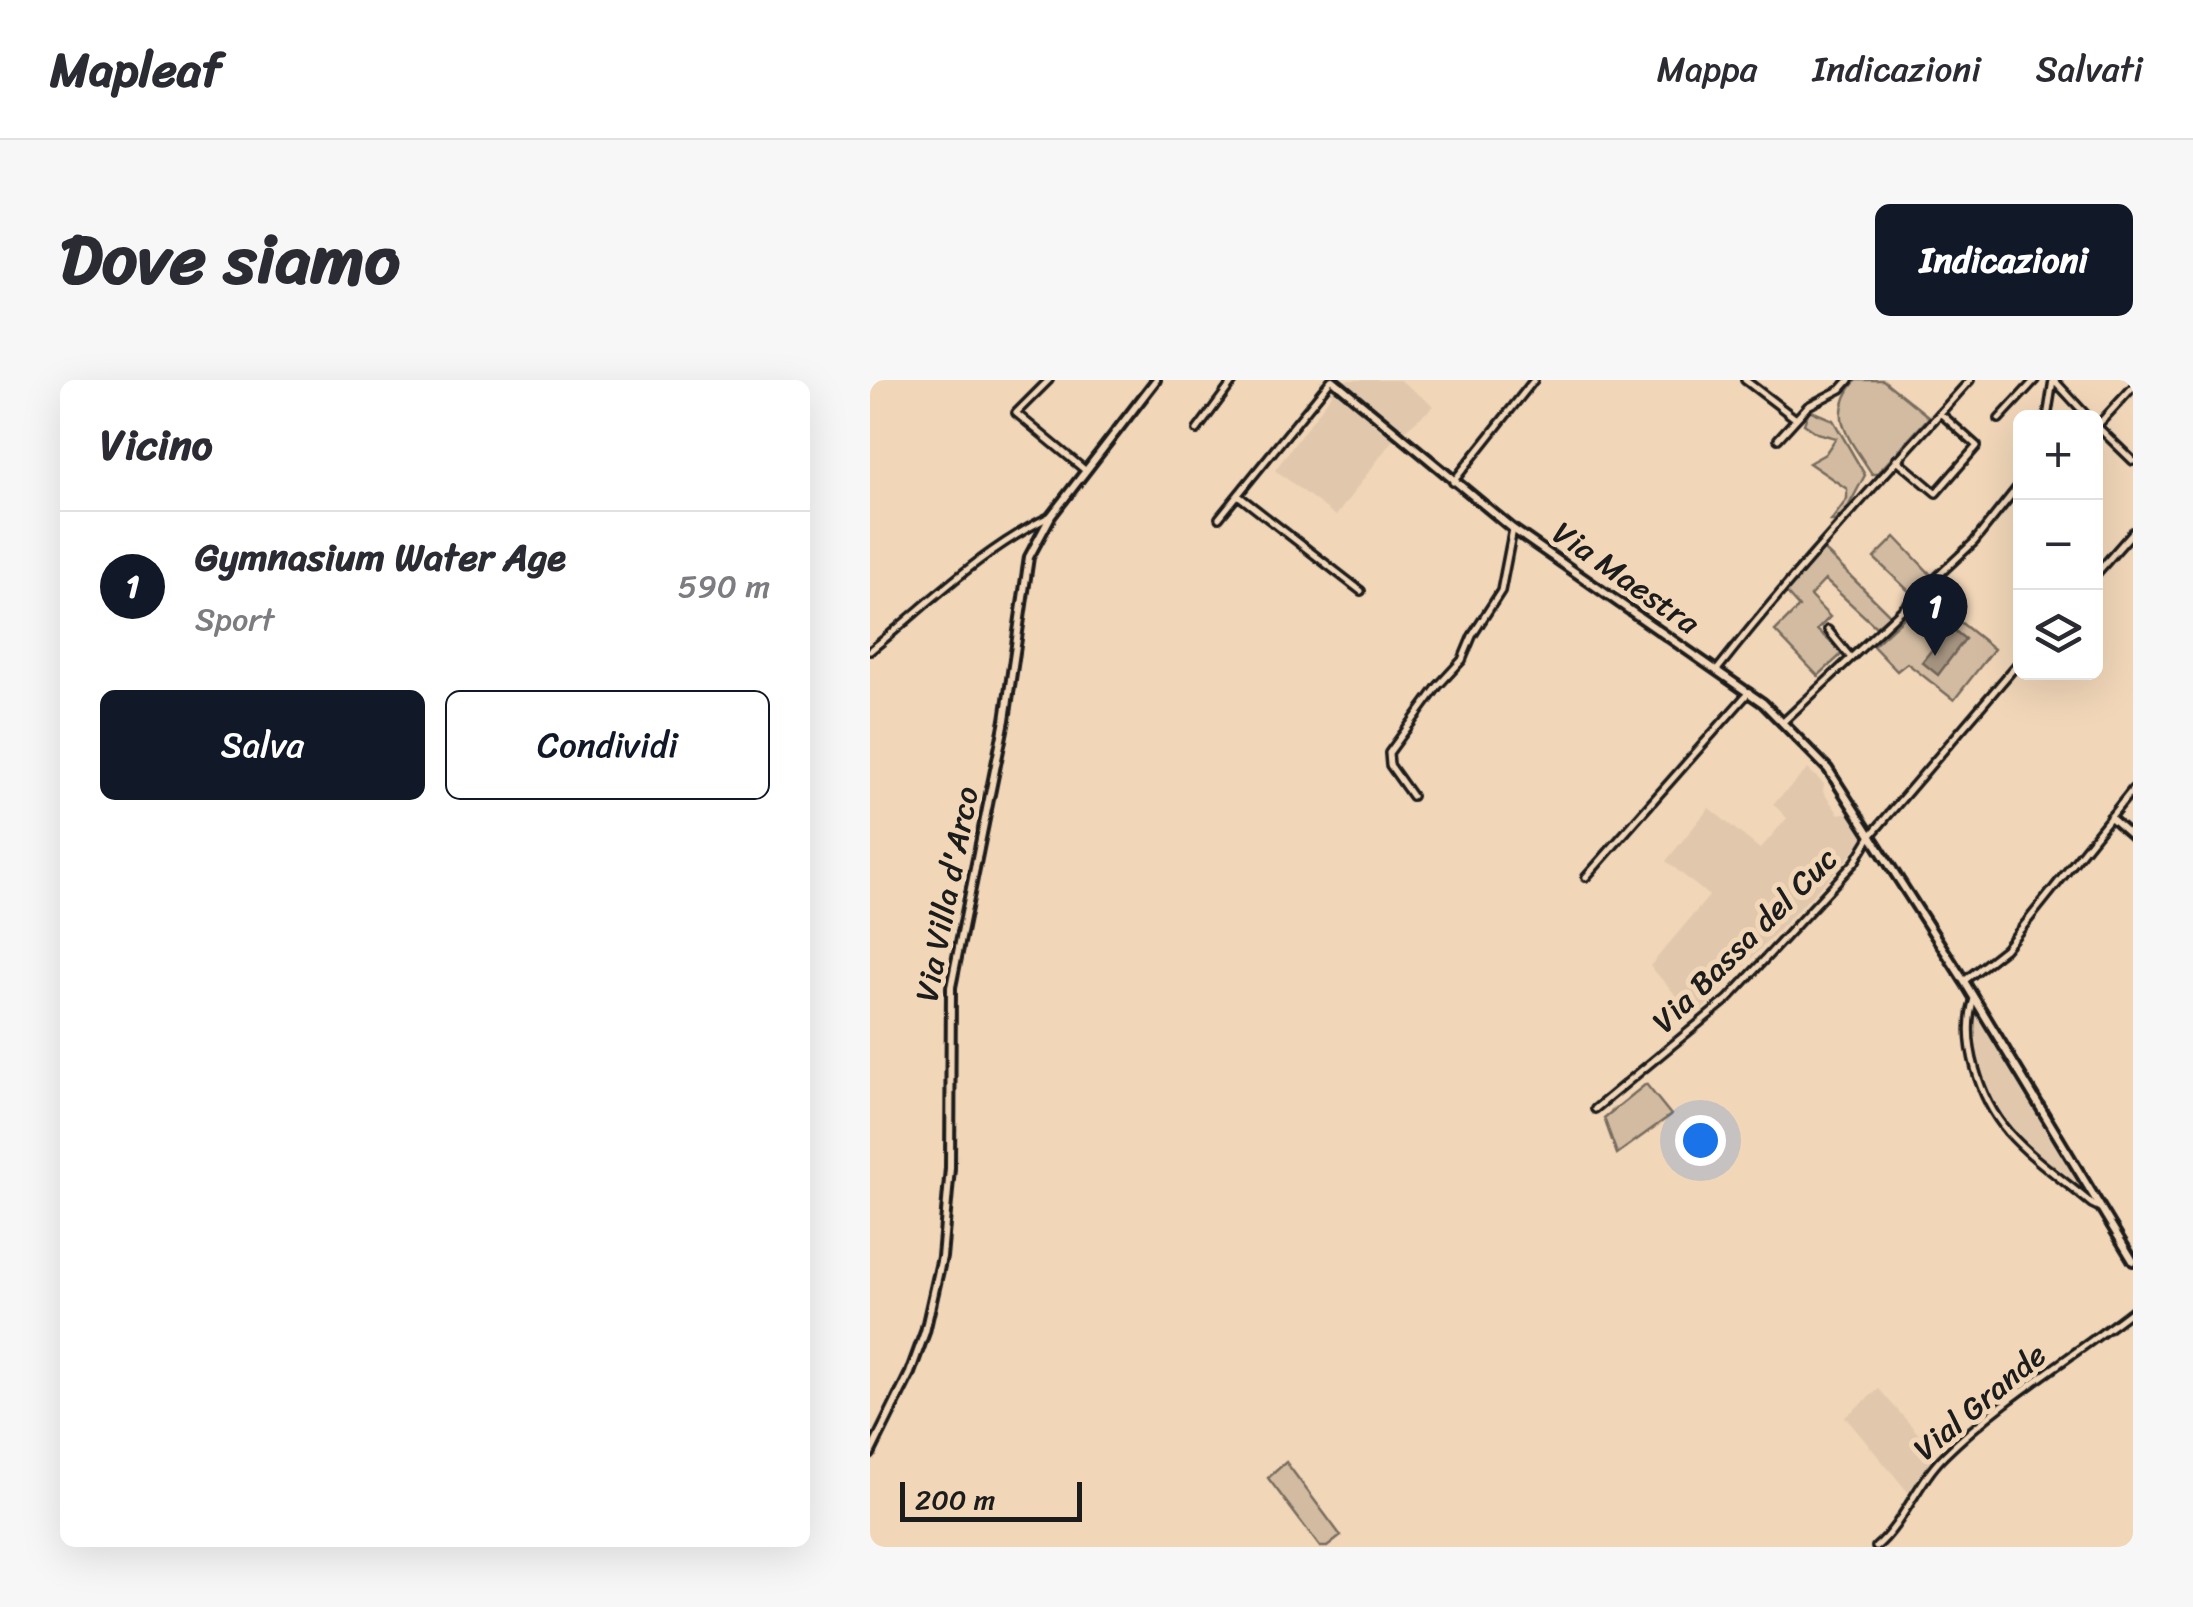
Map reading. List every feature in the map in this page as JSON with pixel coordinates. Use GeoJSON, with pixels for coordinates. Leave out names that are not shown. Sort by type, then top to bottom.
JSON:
{"type":"FeatureCollection","features":[{"type":"Feature","properties":{"kind":"main road","name":"Via Villa d'Arco"},"geometry":{"type":"LineString","coordinates":[[870,1454],[910,1372],[936,1287],[950,1168],[951,987],[1005,720],[1030,556],[1050,516],[1156,380]]}},
{"type":"Feature","properties":{"kind":"main road","name":"Via Maestra"},"geometry":{"type":"LineString","coordinates":[[1332,380],[1512,529],[1749,692],[1784,722],[1828,770],[1964,981],[2133,1261]]}},
{"type":"Feature","properties":{"kind":"street"},"geometry":{"type":"LineString","coordinates":[[1049,380],[1016,412],[1086,471]]}},
{"type":"Feature","properties":{"kind":"street"},"geometry":{"type":"LineString","coordinates":[[1197,430],[1234,380]]}},
{"type":"Feature","properties":{"kind":"street"},"geometry":{"type":"LineString","coordinates":[[1219,518],[1332,380]]}},
{"type":"Feature","properties":{"kind":"street"},"geometry":{"type":"LineString","coordinates":[[1452,482],[1534,380]]}},
{"type":"Feature","properties":{"kind":"street"},"geometry":{"type":"LineString","coordinates":[[1745,380],[1796,420]]}},
{"type":"Feature","properties":{"kind":"street"},"geometry":{"type":"LineString","coordinates":[[1837,380],[1847,383]]}},
{"type":"Feature","properties":{"kind":"street"},"geometry":{"type":"LineString","coordinates":[[1717,670],[1766,606],[1874,482],[1970,380]]}},
{"type":"Feature","properties":{"kind":"street"},"geometry":{"type":"LineString","coordinates":[[1999,419],[2035,380]]}},
{"type":"Feature","properties":{"kind":"street"},"geometry":{"type":"LineString","coordinates":[[2049,410],[2056,381]]}},
{"type":"Feature","properties":{"kind":"street"},"geometry":{"type":"LineString","coordinates":[[2056,381],[2082,410]]}},
{"type":"Feature","properties":{"kind":"street"},"geometry":{"type":"LineString","coordinates":[[1778,439],[1808,406],[1847,383]]}},
{"type":"Feature","properties":{"kind":"street"},"geometry":{"type":"LineString","coordinates":[[2103,418],[2133,386]]}},
{"type":"Feature","properties":{"kind":"street"},"geometry":{"type":"LineString","coordinates":[[1896,459],[1936,493],[1977,446],[1940,413]]}},
{"type":"Feature","properties":{"kind":"street"},"geometry":{"type":"LineString","coordinates":[[2103,432],[2133,462]]}},
{"type":"Feature","properties":{"kind":"street"},"geometry":{"type":"LineString","coordinates":[[1784,722],[1974,542],[2013,493]]}},
{"type":"Feature","properties":{"kind":"street"},"geometry":{"type":"LineString","coordinates":[[1239,496],[1362,590]]}},
{"type":"Feature","properties":{"kind":"street","name":"Via Villa d'Arco"},"geometry":{"type":"LineString","coordinates":[[870,651],[1021,530],[1050,516]]}},
{"type":"Feature","properties":{"kind":"street"},"geometry":{"type":"LineString","coordinates":[[1412,796],[1390,765],[1390,753],[1438,686],[1462,660],[1472,636],[1501,591],[1512,529]]}},
{"type":"Feature","properties":{"kind":"street"},"geometry":{"type":"LineString","coordinates":[[2103,566],[2133,532]]}},
{"type":"Feature","properties":{"kind":"street"},"geometry":{"type":"LineString","coordinates":[[1828,630],[1851,658]]}},
{"type":"Feature","properties":{"kind":"street","name":"Via Bassa del Cuc"},"geometry":{"type":"LineString","coordinates":[[1595,1109],[1728,999],[1854,862],[1872,834],[2013,670]]}},
{"type":"Feature","properties":{"kind":"street"},"geometry":{"type":"LineString","coordinates":[[1586,877],[1749,692]]}},
{"type":"Feature","properties":{"kind":"street"},"geometry":{"type":"LineString","coordinates":[[1964,981],[2005,949],[2133,789]]}},
{"type":"Feature","properties":{"kind":"street"},"geometry":{"type":"LineString","coordinates":[[2110,816],[2133,838]]}},
{"type":"Feature","properties":{"kind":"street"},"geometry":{"type":"LineString","coordinates":[[1974,998],[1970,1012],[1972,1052],[1977,1075],[1997,1116],[2009,1133],[2100,1208]]}},
{"type":"Feature","properties":{"kind":"street","name":"Vial Grande"},"geometry":{"type":"LineString","coordinates":[[1879,1545],[1926,1475],[1946,1454],[2017,1391],[2133,1310]]}},
{"type":"Feature","properties":{"kind":"shaded area"},"geometry":{"type":"Polygon","coordinates":[[[1319,380],[1400,380],[1434,406],[1391,442],[1336,516],[1275,470],[1332,394],[1319,380]]]}},
{"type":"Feature","properties":{"kind":"shaded area"},"geometry":{"type":"Polygon","coordinates":[[[1856,380],[1883,380],[1929,417],[1877,474],[1872,474],[1844,428],[1842,406],[1856,380]]]}},
{"type":"Feature","properties":{"kind":"shaded area"},"geometry":{"type":"Polygon","coordinates":[[[1809,410],[1833,420],[1865,475],[1847,509],[1835,521],[1831,521],[1847,499],[1847,489],[1809,463],[1825,454],[1836,438],[1817,433],[1804,424],[1809,410]]]}},
{"type":"Feature","properties":{"kind":"shaded area"},"geometry":{"type":"Polygon","coordinates":[[[1895,537],[1934,578],[1913,595],[1874,558],[1895,537]]]}},
{"type":"Feature","properties":{"kind":"shaded area"},"geometry":{"type":"Polygon","coordinates":[[[1821,547],[1890,615],[1876,627],[1825,580],[1810,596],[1830,617],[1817,630],[1843,653],[1818,676],[1775,631],[1799,607],[1783,589],[1821,547]]]}},
{"type":"Feature","properties":{"kind":"shaded area"},"geometry":{"type":"Polygon","coordinates":[[[1918,605],[1940,627],[1954,617],[1994,649],[1954,700],[1907,663],[1897,671],[1873,646],[1918,605]]]}},
{"type":"Feature","properties":{"kind":"shaded area"},"geometry":{"type":"Polygon","coordinates":[[[1950,627],[1965,639],[1938,675],[1922,662],[1950,627]]]}},
{"type":"Feature","properties":{"kind":"shaded area"},"geometry":{"type":"Polygon","coordinates":[[[1808,769],[1824,784],[1823,792],[1839,814],[1848,812],[1864,838],[1695,1017],[1650,966],[1709,896],[1666,861],[1709,808],[1760,849],[1787,818],[1773,804],[1808,769]]]}},
{"type":"Feature","properties":{"kind":"shaded area"},"geometry":{"type":"Polygon","coordinates":[[[1975,1008],[2086,1193],[2015,1134],[2000,1115],[1977,1055],[1975,1008]]]}},
{"type":"Feature","properties":{"kind":"shaded area"},"geometry":{"type":"Polygon","coordinates":[[[1646,1084],[1671,1115],[1617,1154],[1604,1118],[1646,1084]]]}},
{"type":"Feature","properties":{"kind":"shaded area"},"geometry":{"type":"Polygon","coordinates":[[[1879,1389],[1938,1456],[1908,1492],[1845,1417],[1879,1389]]]}},
{"type":"Feature","properties":{"kind":"shaded area"},"geometry":{"type":"Polygon","coordinates":[[[1286,1462],[1341,1536],[1327,1547],[1320,1547],[1268,1478],[1286,1462]]]}},
{"type":"Feature","properties":{"kind":"place","name":"Gymnasium Water Age"},"geometry":{"type":"Point","coordinates":[1935,656]}}]}
